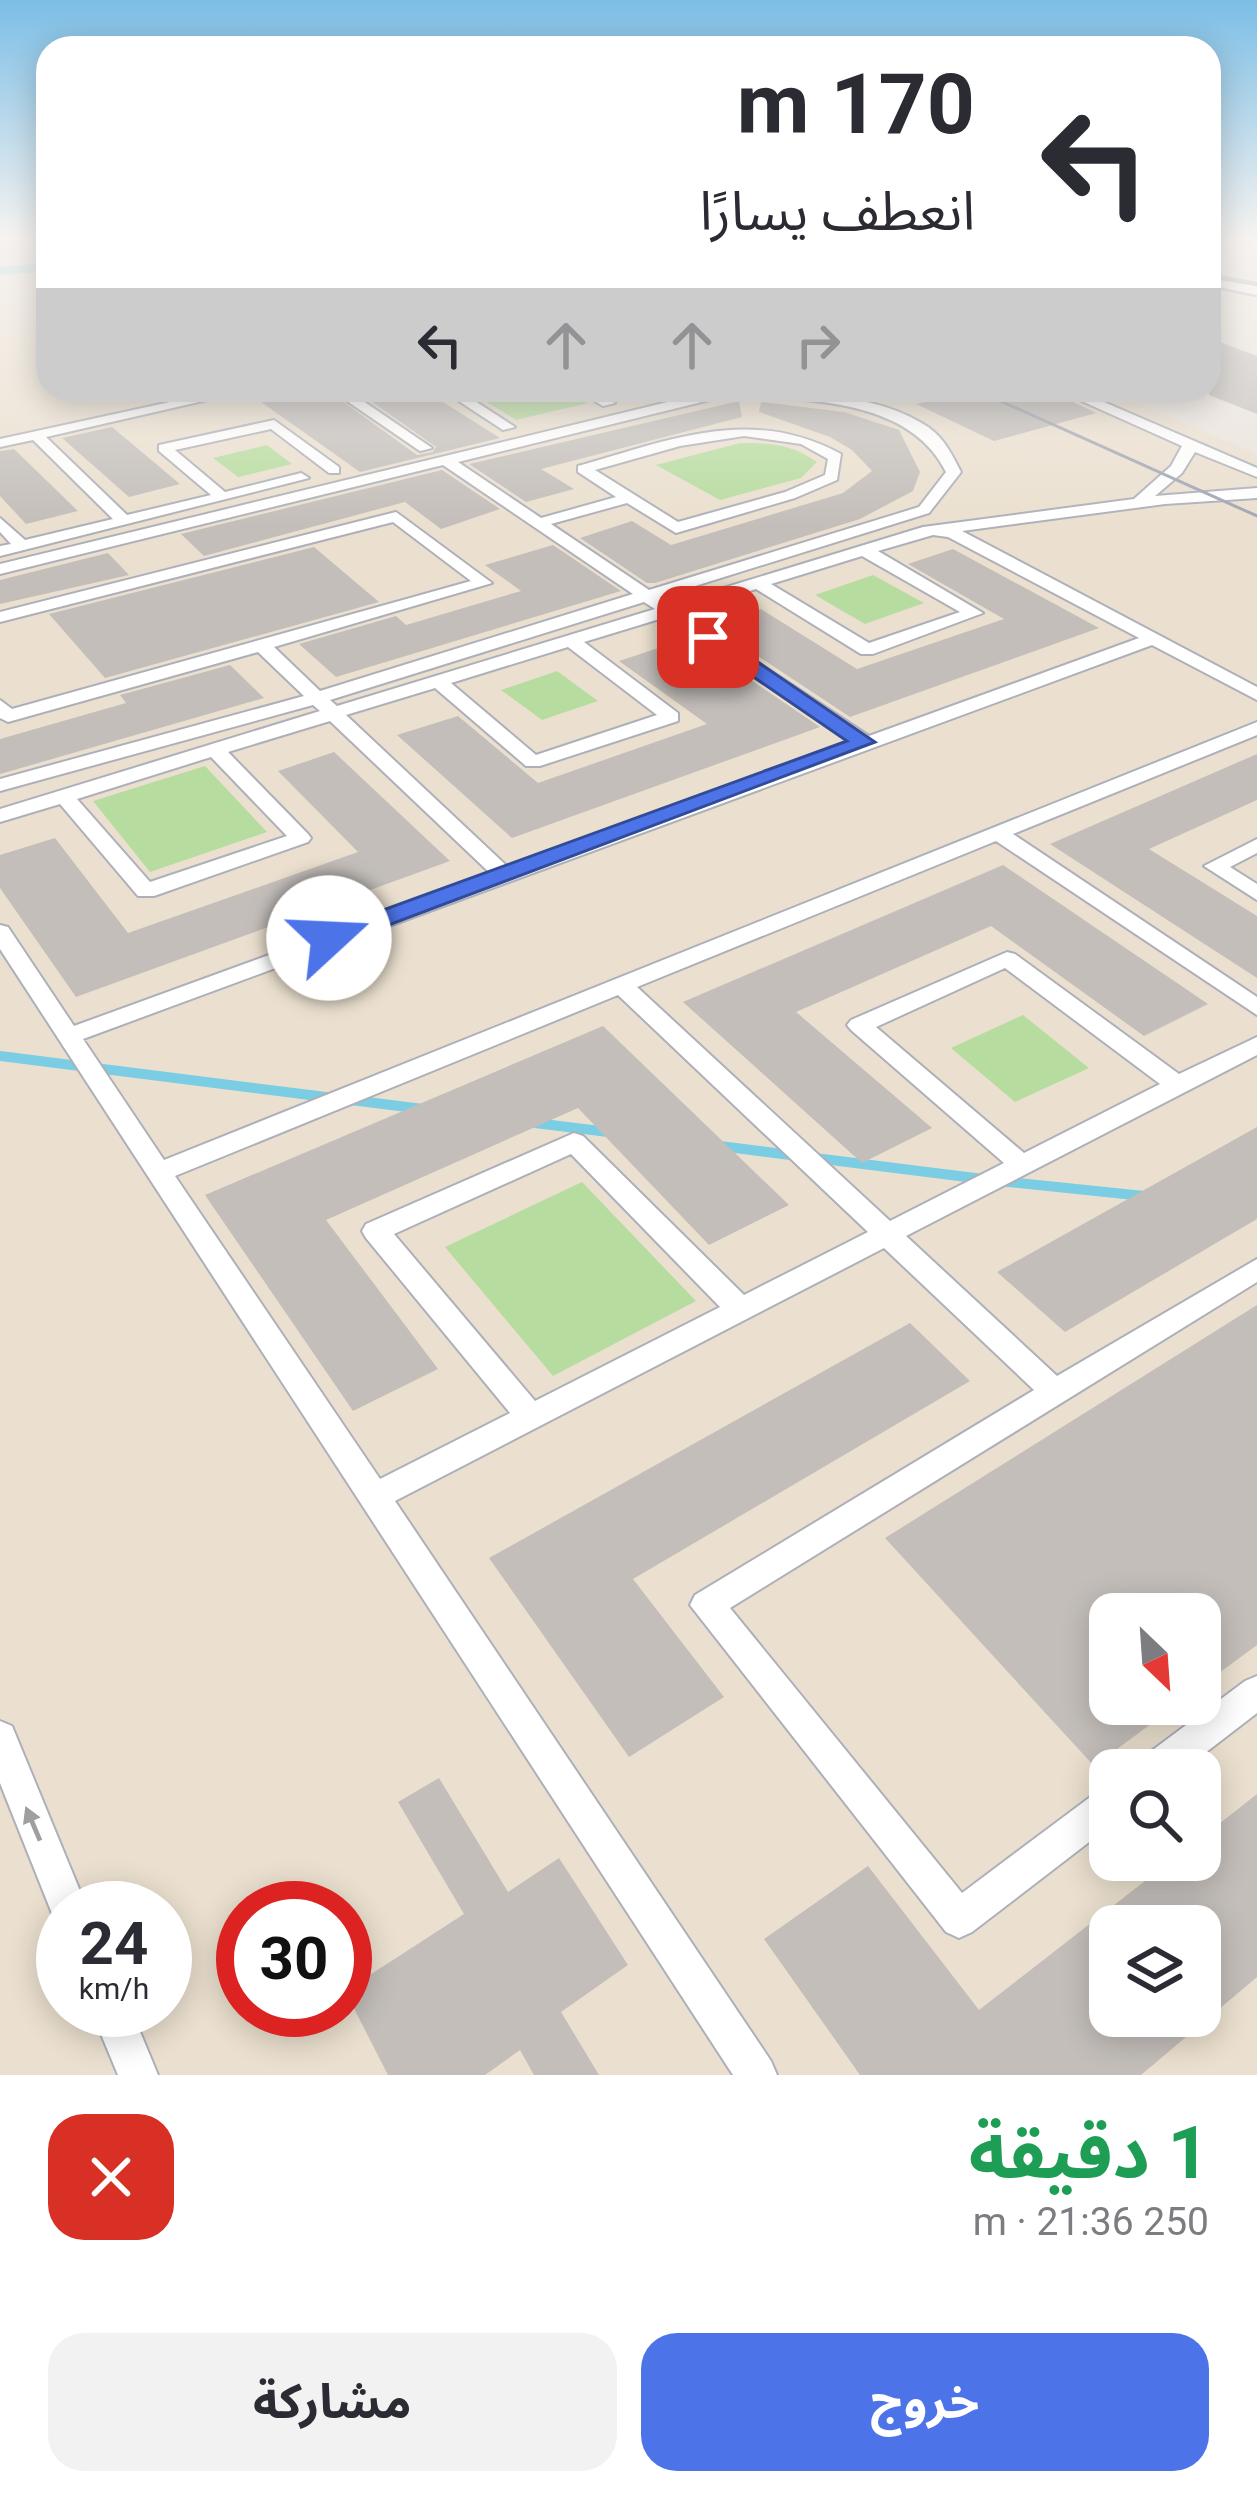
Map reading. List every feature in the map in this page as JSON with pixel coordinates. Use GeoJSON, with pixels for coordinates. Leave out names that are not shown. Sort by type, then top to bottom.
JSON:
{"type":"FeatureCollection","features":[{"type":"Feature","properties":{"kind":"street"},"geometry":{"type":"LineString","coordinates":[[0,443],[190,402]]}},
{"type":"Feature","properties":{"kind":"street"},"geometry":{"type":"LineString","coordinates":[[356,402],[425,448]]}},
{"type":"Feature","properties":{"kind":"street"},"geometry":{"type":"LineString","coordinates":[[467,402],[508,427]]}},
{"type":"Feature","properties":{"kind":"street"},"geometry":{"type":"LineString","coordinates":[[0,551],[612,402]]}},
{"type":"Feature","properties":{"kind":"street"},"geometry":{"type":"LineString","coordinates":[[0,617],[160,553],[445,460],[685,402]]}},
{"type":"Feature","properties":{"kind":"street"},"geometry":{"type":"LineString","coordinates":[[0,785],[316,698],[924,509],[954,472],[938,442],[892,416],[844,402]]}},
{"type":"Feature","properties":{"kind":"street"},"geometry":{"type":"LineString","coordinates":[[1092,402],[1257,473]]}},
{"type":"Feature","properties":{"kind":"street"},"geometry":{"type":"LineString","coordinates":[[222,497],[164,448],[274,424],[334,470]]}},
{"type":"Feature","properties":{"kind":"street"},"geometry":{"type":"LineString","coordinates":[[539,523],[629,498],[676,527],[790,495],[832,477],[836,457],[816,443],[787,433],[743,430],[583,469],[629,498]]}},
{"type":"Feature","properties":{"kind":"street"},"geometry":{"type":"LineString","coordinates":[[36,436],[124,521]]}},
{"type":"Feature","properties":{"kind":"street"},"geometry":{"type":"LineString","coordinates":[[1138,503],[1186,459],[1190,444]]}},
{"type":"Feature","properties":{"kind":"street"},"geometry":{"type":"LineString","coordinates":[[445,460],[864,742]]}},
{"type":"Feature","properties":{"kind":"street"},"geometry":{"type":"LineString","coordinates":[[0,816],[923,532],[1138,503],[1257,493]]}},
{"type":"Feature","properties":{"kind":"street"},"geometry":{"type":"LineString","coordinates":[[0,569],[160,553],[396,517],[484,583],[8,716],[0,706]]}},
{"type":"Feature","properties":{"kind":"street"},"geometry":{"type":"LineString","coordinates":[[0,523],[22,546]]}},
{"type":"Feature","properties":{"kind":"street"},"geometry":{"type":"LineString","coordinates":[[923,532],[951,532],[1257,694]]}},
{"type":"Feature","properties":{"kind":"street"},"geometry":{"type":"LineString","coordinates":[[758,583],[867,650],[974,613],[864,550]]}},
{"type":"Feature","properties":{"kind":"street"},"geometry":{"type":"LineString","coordinates":[[69,1036],[1153,639]]}},
{"type":"Feature","properties":{"kind":"street"},"geometry":{"type":"LineString","coordinates":[[439,682],[533,762],[671,717],[572,640]]}},
{"type":"Feature","properties":{"kind":"street"},"geometry":{"type":"LineString","coordinates":[[261,645],[503,874]]}},
{"type":"Feature","properties":{"kind":"street"},"geometry":{"type":"LineString","coordinates":[[159,1172],[1257,728]]}},
{"type":"Feature","properties":{"kind":"street"},"geometry":{"type":"LineString","coordinates":[[64,796],[146,891],[301,838],[215,750]]}},
{"type":"Feature","properties":{"kind":"street"},"geometry":{"type":"LineString","coordinates":[[998,833],[1257,1008]]}},
{"type":"Feature","properties":{"kind":"street"},"geometry":{"type":"LineString","coordinates":[[1257,845],[1215,866],[1257,893]]}},
{"type":"Feature","properties":{"kind":"street"},"geometry":{"type":"LineString","coordinates":[[0,932],[757,2075]]}},
{"type":"Feature","properties":{"kind":"street"},"geometry":{"type":"LineString","coordinates":[[1022,1165],[859,1025],[1007,959],[1177,1085]]}},
{"type":"Feature","properties":{"kind":"street"},"geometry":{"type":"LineString","coordinates":[[621,985],[1055,1392]]}},
{"type":"Feature","properties":{"kind":"street"},"geometry":{"type":"LineString","coordinates":[[374,1497],[1257,1045]]}},
{"type":"Feature","properties":{"kind":"street"},"geometry":{"type":"LineString","coordinates":[[531,1417],[376,1231],[574,1142],[740,1310]]}},
{"type":"Feature","properties":{"kind":"street"},"geometry":{"type":"LineString","coordinates":[[1089,1820],[959,1919],[707,1605],[1257,1269]]}},
{"type":"Feature","properties":{"kind":"street"},"geometry":{"type":"LineString","coordinates":[[1182,1749],[1257,1692]]}},
{"type":"Feature","properties":{"kind":"street"},"geometry":{"type":"LineString","coordinates":[[0,1738],[57,1881]]}},
{"type":"Feature","properties":{"kind":"street"},"geometry":{"type":"LineString","coordinates":[[122,2037],[138,2075]]}},
{"type":"Feature","properties":{"kind":"shaded area"},"geometry":{"type":"Polygon","coordinates":[[[0,334],[36,334],[36,402],[1134,402],[1257,454],[1257,2075],[0,2075],[0,334]]]}},
{"type":"Feature","properties":{"kind":"green space"},"geometry":{"type":"Polygon","coordinates":[[[487,402],[588,403],[516,420],[487,402]]]}},
{"type":"Feature","properties":{"kind":"green space"},"geometry":{"type":"Polygon","coordinates":[[[740,443],[780,446],[817,462],[801,478],[720,500],[656,465],[740,443]]]}},
{"type":"Feature","properties":{"kind":"green space"},"geometry":{"type":"Polygon","coordinates":[[[267,445],[292,464],[238,477],[213,458],[267,445]]]}},
{"type":"Feature","properties":{"kind":"green space"},"geometry":{"type":"Polygon","coordinates":[[[873,575],[924,603],[865,624],[815,595],[873,575]]]}},
{"type":"Feature","properties":{"kind":"green space"},"geometry":{"type":"Polygon","coordinates":[[[557,671],[598,701],[542,720],[501,690],[557,671]]]}},
{"type":"Feature","properties":{"kind":"green space"},"geometry":{"type":"Polygon","coordinates":[[[205,766],[267,832],[150,872],[93,801],[205,766]]]}},
{"type":"Feature","properties":{"kind":"green space"},"geometry":{"type":"Polygon","coordinates":[[[1023,1015],[1089,1068],[1015,1102],[951,1048],[1023,1015]]]}},
{"type":"Feature","properties":{"kind":"green space"},"geometry":{"type":"Polygon","coordinates":[[[582,1182],[696,1301],[553,1376],[445,1247],[582,1182]]]}},
{"type":"Feature","properties":{"kind":"building"},"geometry":{"type":"Polygon","coordinates":[[[1221,342],[1257,356],[1257,414],[1221,400],[1221,342]]]}},
{"type":"Feature","properties":{"kind":"building"},"geometry":{"type":"Polygon","coordinates":[[[261,402],[344,402],[417,455],[436,447],[372,402],[443,402],[500,438],[360,472],[261,402]]]}},
{"type":"Feature","properties":{"kind":"building"},"geometry":{"type":"Polygon","coordinates":[[[739,402],[742,417],[541,469],[574,489],[526,502],[469,464],[739,402]]]}},
{"type":"Feature","properties":{"kind":"building"},"geometry":{"type":"Polygon","coordinates":[[[761,402],[844,412],[899,430],[920,472],[913,491],[860,519],[655,583],[647,583],[580,538],[632,521],[671,545],[843,493],[872,471],[852,450],[830,437],[759,412],[761,402]]]}},
{"type":"Feature","properties":{"kind":"building"},"geometry":{"type":"Polygon","coordinates":[[[1074,402],[1096,413],[994,441],[916,404],[1074,402]]]}},
{"type":"Feature","properties":{"kind":"building"},"geometry":{"type":"Polygon","coordinates":[[[112,427],[180,484],[129,497],[62,438],[112,427]]]}},
{"type":"Feature","properties":{"kind":"building"},"geometry":{"type":"Polygon","coordinates":[[[14,449],[78,511],[26,524],[0,496],[0,451],[14,449]]]}},
{"type":"Feature","properties":{"kind":"building"},"geometry":{"type":"Polygon","coordinates":[[[442,470],[500,509],[441,529],[405,502],[204,556],[181,534],[442,470]]]}},
{"type":"Feature","properties":{"kind":"building"},"geometry":{"type":"Polygon","coordinates":[[[553,545],[621,591],[336,677],[299,644],[396,616],[406,625],[521,591],[485,565],[553,545]]]}},
{"type":"Feature","properties":{"kind":"building"},"geometry":{"type":"Polygon","coordinates":[[[314,547],[379,602],[105,678],[49,614],[314,547]]]}},
{"type":"Feature","properties":{"kind":"building"},"geometry":{"type":"Polygon","coordinates":[[[953,549],[1099,628],[850,717],[711,625],[761,609],[857,669],[1004,619],[908,564],[953,549]]]}},
{"type":"Feature","properties":{"kind":"building"},"geometry":{"type":"Polygon","coordinates":[[[108,553],[129,575],[0,604],[0,580],[108,553]]]}},
{"type":"Feature","properties":{"kind":"building"},"geometry":{"type":"Polygon","coordinates":[[[689,638],[820,727],[512,838],[397,735],[458,716],[538,783],[707,724],[619,661],[689,638]]]}},
{"type":"Feature","properties":{"kind":"building"},"geometry":{"type":"Polygon","coordinates":[[[230,665],[264,698],[0,774],[0,739],[126,703],[120,695],[230,665]]]}},
{"type":"Feature","properties":{"kind":"building"},"geometry":{"type":"Polygon","coordinates":[[[334,752],[450,861],[76,997],[0,888],[0,855],[55,838],[128,933],[358,852],[278,771],[334,752]]]}},
{"type":"Feature","properties":{"kind":"building"},"geometry":{"type":"Polygon","coordinates":[[[1257,754],[1257,800],[1149,849],[1257,916],[1257,978],[1050,844],[1257,754]]]}},
{"type":"Feature","properties":{"kind":"building"},"geometry":{"type":"Polygon","coordinates":[[[1003,865],[1208,1004],[1144,1036],[991,926],[796,1012],[932,1128],[862,1163],[683,1002],[1003,865]]]}},
{"type":"Feature","properties":{"kind":"building"},"geometry":{"type":"Polygon","coordinates":[[[603,1026],[789,1205],[709,1245],[578,1108],[326,1220],[438,1369],[353,1411],[205,1195],[603,1026]]]}},
{"type":"Feature","properties":{"kind":"building"},"geometry":{"type":"Polygon","coordinates":[[[1257,1127],[1257,1219],[1065,1332],[997,1272],[1257,1127]]]}},
{"type":"Feature","properties":{"kind":"building"},"geometry":{"type":"Polygon","coordinates":[[[1257,1305],[1257,1645],[1221,1672],[1221,1593],[1089,1593],[1089,1725],[1150,1725],[1117,1749],[1089,1749],[1089,1761],[885,1538],[1257,1305]]]}},
{"type":"Feature","properties":{"kind":"building"},"geometry":{"type":"Polygon","coordinates":[[[910,1323],[970,1381],[633,1579],[724,1697],[629,1757],[489,1558],[910,1323]]]}},
{"type":"Feature","properties":{"kind":"building"},"geometry":{"type":"Polygon","coordinates":[[[439,1778],[508,1892],[559,1858],[628,1965],[561,2012],[599,2075],[534,2075],[520,2050],[485,2075],[388,2075],[369,2037],[372,1974],[464,1914],[398,1802],[439,1778]]]}},
{"type":"Feature","properties":{"kind":"building"},"geometry":{"type":"Polygon","coordinates":[[[1257,1794],[1257,1977],[1221,2007],[1221,1905],[1114,1905],[1145,1881],[1221,1881],[1221,1822],[1257,1794]]]}},
{"type":"Feature","properties":{"kind":"building"},"geometry":{"type":"Polygon","coordinates":[[[868,1866],[979,2010],[1089,1925],[1089,2037],[1186,2037],[1141,2075],[860,2075],[764,1939],[868,1866]]]}},
{"type":"Feature","properties":{"kind":"waterway"},"geometry":{"type":"LineString","coordinates":[[0,1056],[334,1098]]}},
{"type":"Feature","properties":{"kind":"waterway"},"geometry":{"type":"LineString","coordinates":[[351,1100],[423,1109]]}},
{"type":"Feature","properties":{"kind":"waterway"},"geometry":{"type":"LineString","coordinates":[[535,1123],[608,1132]]}},
{"type":"Feature","properties":{"kind":"waterway"},"geometry":{"type":"LineString","coordinates":[[720,1146],[798,1156]]}},
{"type":"Feature","properties":{"kind":"waterway"},"geometry":{"type":"LineString","coordinates":[[815,1158],[983,1179]]}},
{"type":"Feature","properties":{"kind":"waterway"},"geometry":{"type":"LineString","coordinates":[[999,1181],[1144,1196]]}},
{"type":"Feature","properties":{"kind":"tram line"},"geometry":{"type":"LineString","coordinates":[[1003,402],[1257,516]]}},
{"type":"Feature","properties":{"kind":"route"},"geometry":{"type":"LineString","coordinates":[[329,938],[864,742],[708,637]]}}]}
